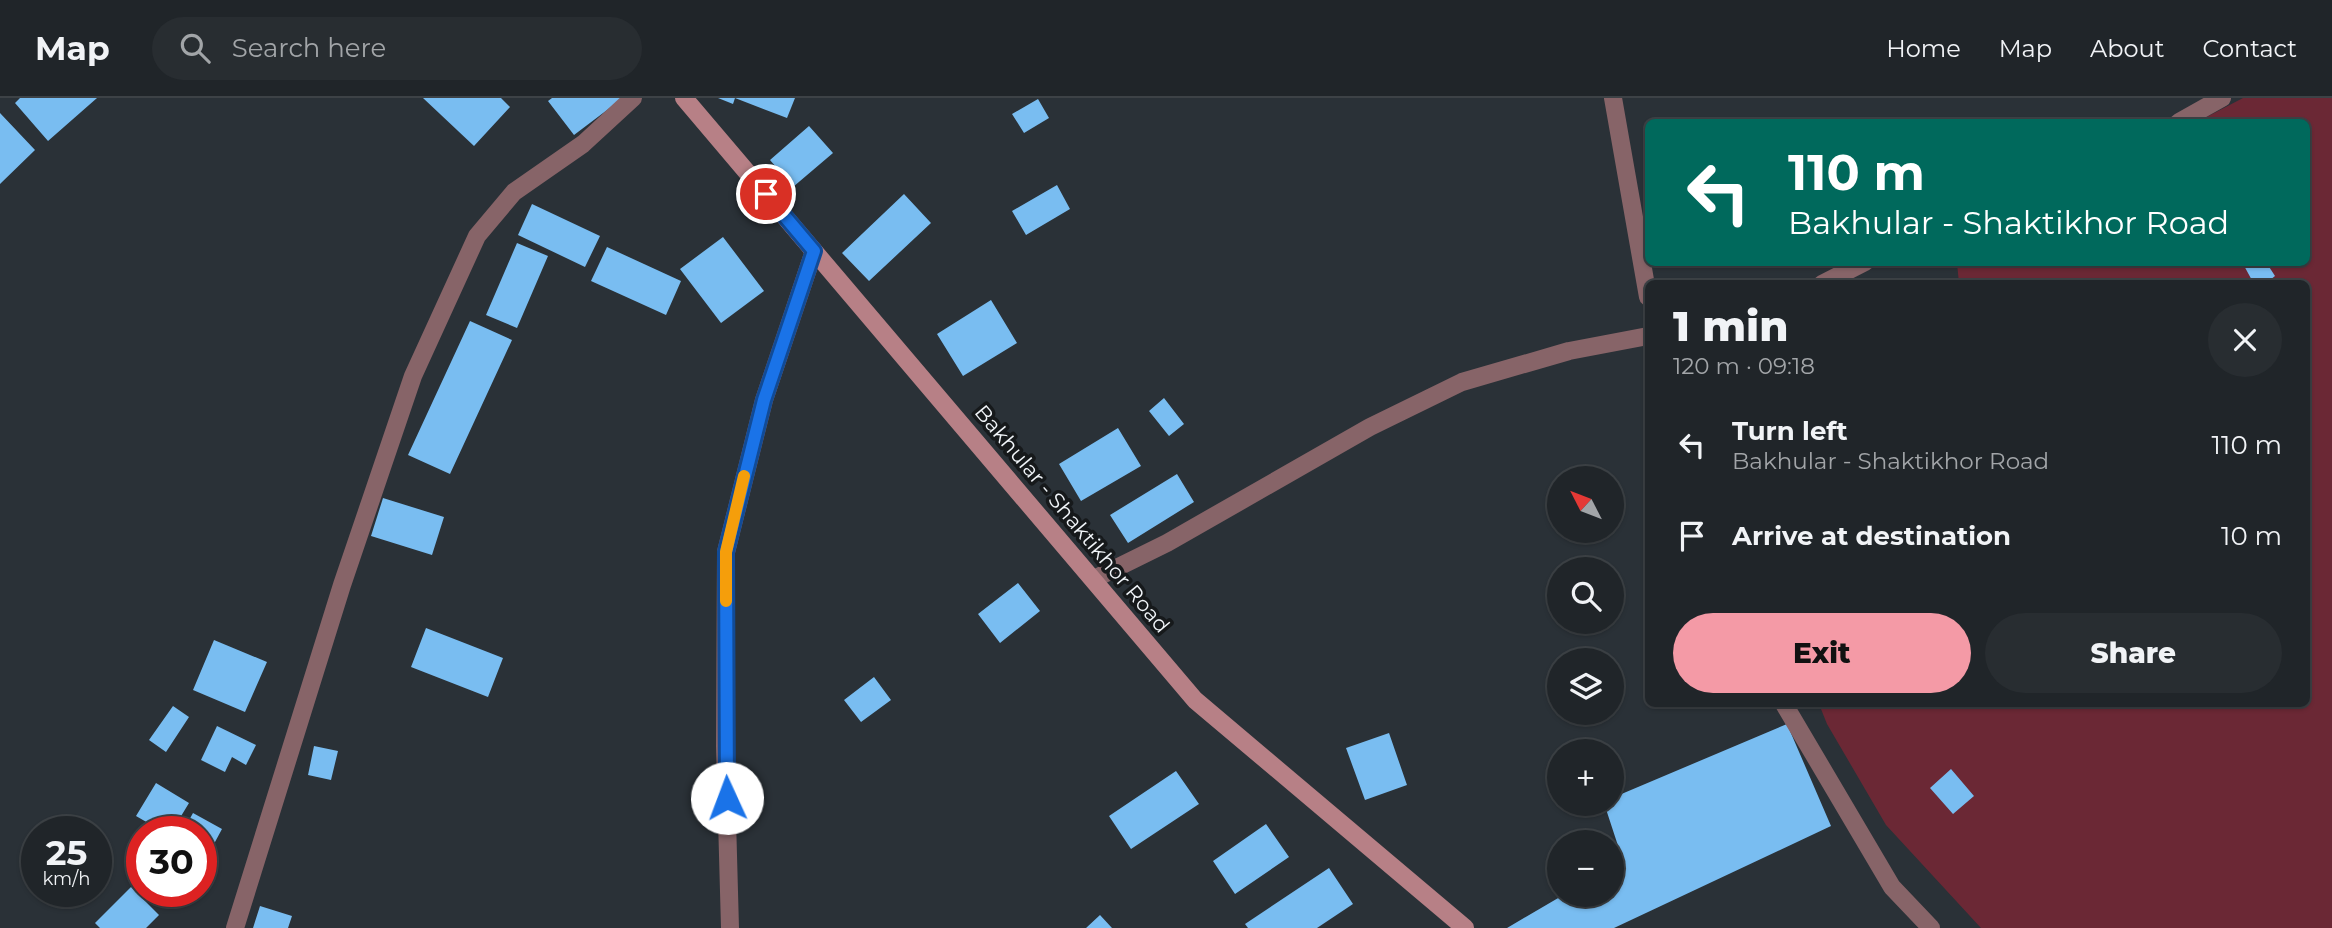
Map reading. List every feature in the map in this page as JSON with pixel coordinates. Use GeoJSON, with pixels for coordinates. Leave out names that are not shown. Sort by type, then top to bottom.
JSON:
{"type":"FeatureCollection","features":[{"type":"Feature","properties":{"kind":"street"},"geometry":{"type":"LineString","coordinates":[[235,928],[342,584],[412,376],[477,236],[514,192],[583,144],[633,98]]}},
{"type":"Feature","properties":{"kind":"street","name":"Bakhular - Shaktikhor Road"},"geometry":{"type":"LineString","coordinates":[[684,98],[1195,700],[1465,928]]}},
{"type":"Feature","properties":{"kind":"street"},"geometry":{"type":"LineString","coordinates":[[1613,98],[1645,280]]}},
{"type":"Feature","properties":{"kind":"street"},"geometry":{"type":"LineString","coordinates":[[2184,119],[2222,98]]}},
{"type":"Feature","properties":{"kind":"street"},"geometry":{"type":"LineString","coordinates":[[730,928],[725,746],[726,552],[764,400],[814,251]]}},
{"type":"Feature","properties":{"kind":"street"},"geometry":{"type":"LineString","coordinates":[[1830,280],[1857,266]]}},
{"type":"Feature","properties":{"kind":"street"},"geometry":{"type":"LineString","coordinates":[[1094,579],[1167,542],[1370,427],[1462,382],[1569,351],[1645,338]]}},
{"type":"Feature","properties":{"kind":"street"},"geometry":{"type":"LineString","coordinates":[[1786,707],[1892,887],[1931,928]]}},
{"type":"Feature","properties":{"kind":"shaded area"},"geometry":{"type":"Polygon","coordinates":[[[2243,98],[2332,98],[2332,928],[1981,928],[1886,825],[1827,724],[1820,707],[2310,707],[2310,280],[1959,280],[1957,266],[2310,266],[2310,119],[2203,119],[2243,98]]]}},
{"type":"Feature","properties":{"kind":"building"},"geometry":{"type":"Polygon","coordinates":[[[20,98],[97,98],[48,141],[15,103],[20,98]]]}},
{"type":"Feature","properties":{"kind":"building"},"geometry":{"type":"Polygon","coordinates":[[[423,98],[501,98],[510,107],[474,146],[423,98]]]}},
{"type":"Feature","properties":{"kind":"building"},"geometry":{"type":"Polygon","coordinates":[[[552,98],[623,98],[574,135],[548,101],[552,98]]]}},
{"type":"Feature","properties":{"kind":"building"},"geometry":{"type":"Polygon","coordinates":[[[718,98],[735,98],[733,104],[718,98]]]}},
{"type":"Feature","properties":{"kind":"building"},"geometry":{"type":"Polygon","coordinates":[[[735,98],[795,98],[787,118],[735,98]]]}},
{"type":"Feature","properties":{"kind":"building"},"geometry":{"type":"Polygon","coordinates":[[[1038,99],[1049,118],[1024,133],[1012,114],[1038,99]]]}},
{"type":"Feature","properties":{"kind":"building"},"geometry":{"type":"Polygon","coordinates":[[[0,113],[35,150],[0,184],[0,113]]]}},
{"type":"Feature","properties":{"kind":"building"},"geometry":{"type":"Polygon","coordinates":[[[809,126],[833,153],[793,187],[770,160],[809,126]]]}},
{"type":"Feature","properties":{"kind":"building"},"geometry":{"type":"Polygon","coordinates":[[[1057,185],[1070,209],[1026,235],[1012,211],[1057,185]]]}},
{"type":"Feature","properties":{"kind":"building"},"geometry":{"type":"Polygon","coordinates":[[[904,194],[931,223],[869,281],[842,253],[904,194]]]}},
{"type":"Feature","properties":{"kind":"building"},"geometry":{"type":"Polygon","coordinates":[[[532,204],[600,236],[585,267],[518,235],[532,204]]]}},
{"type":"Feature","properties":{"kind":"building"},"geometry":{"type":"Polygon","coordinates":[[[723,237],[764,291],[721,323],[680,269],[723,237]]]}},
{"type":"Feature","properties":{"kind":"building"},"geometry":{"type":"Polygon","coordinates":[[[517,243],[548,256],[517,328],[486,315],[517,243]]]}},
{"type":"Feature","properties":{"kind":"building"},"geometry":{"type":"Polygon","coordinates":[[[607,247],[681,281],[666,315],[591,281],[607,247]]]}},
{"type":"Feature","properties":{"kind":"building"},"geometry":{"type":"Polygon","coordinates":[[[2244,266],[2269,266],[2275,276],[2270,280],[2252,280],[2244,266]]]}},
{"type":"Feature","properties":{"kind":"building"},"geometry":{"type":"Polygon","coordinates":[[[991,300],[1017,343],[963,376],[937,334],[991,300]]]}},
{"type":"Feature","properties":{"kind":"building"},"geometry":{"type":"Polygon","coordinates":[[[470,321],[512,340],[450,474],[408,455],[470,321]]]}},
{"type":"Feature","properties":{"kind":"building"},"geometry":{"type":"Polygon","coordinates":[[[1164,398],[1184,424],[1169,436],[1149,411],[1164,398]]]}},
{"type":"Feature","properties":{"kind":"building"},"geometry":{"type":"Polygon","coordinates":[[[1118,428],[1141,466],[1081,501],[1059,464],[1118,428]]]}},
{"type":"Feature","properties":{"kind":"building"},"geometry":{"type":"Polygon","coordinates":[[[1177,474],[1194,502],[1128,543],[1110,515],[1177,474]]]}},
{"type":"Feature","properties":{"kind":"building"},"geometry":{"type":"Polygon","coordinates":[[[383,498],[444,517],[432,555],[371,536],[383,498]]]}},
{"type":"Feature","properties":{"kind":"building"},"geometry":{"type":"Polygon","coordinates":[[[1018,583],[1040,611],[1000,643],[978,614],[1018,583]]]}},
{"type":"Feature","properties":{"kind":"building"},"geometry":{"type":"Polygon","coordinates":[[[426,628],[503,658],[488,697],[411,667],[426,628]]]}},
{"type":"Feature","properties":{"kind":"building"},"geometry":{"type":"Polygon","coordinates":[[[214,640],[267,662],[245,712],[193,690],[214,640]]]}},
{"type":"Feature","properties":{"kind":"building"},"geometry":{"type":"Polygon","coordinates":[[[874,677],[891,700],[861,722],[844,700],[874,677]]]}},
{"type":"Feature","properties":{"kind":"building"},"geometry":{"type":"Polygon","coordinates":[[[173,706],[189,717],[166,752],[149,740],[173,706]]]}},
{"type":"Feature","properties":{"kind":"building"},"geometry":{"type":"Polygon","coordinates":[[[1787,724],[1831,826],[1614,928],[1507,928],[1547,905],[1547,907],[1624,907],[1624,830],[1613,830],[1608,816],[1624,816],[1624,793],[1787,724]]]}},
{"type":"Feature","properties":{"kind":"building"},"geometry":{"type":"Polygon","coordinates":[[[217,726],[256,745],[246,765],[232,757],[225,772],[201,760],[217,726]]]}},
{"type":"Feature","properties":{"kind":"building"},"geometry":{"type":"Polygon","coordinates":[[[1389,733],[1407,785],[1365,800],[1346,748],[1389,733]]]}},
{"type":"Feature","properties":{"kind":"building"},"geometry":{"type":"Polygon","coordinates":[[[314,746],[338,751],[331,780],[308,775],[314,746]]]}},
{"type":"Feature","properties":{"kind":"building"},"geometry":{"type":"Polygon","coordinates":[[[1951,769],[1974,796],[1953,814],[1930,788],[1951,769]]]}},
{"type":"Feature","properties":{"kind":"building"},"geometry":{"type":"Polygon","coordinates":[[[1176,771],[1199,804],[1131,849],[1109,816],[1176,771]]]}},
{"type":"Feature","properties":{"kind":"building"},"geometry":{"type":"Polygon","coordinates":[[[156,783],[189,803],[181,816],[136,816],[156,783]]]}},
{"type":"Feature","properties":{"kind":"building"},"geometry":{"type":"Polygon","coordinates":[[[1266,824],[1289,857],[1235,894],[1213,861],[1266,824]]]}},
{"type":"Feature","properties":{"kind":"building"},"geometry":{"type":"Polygon","coordinates":[[[1329,868],[1353,904],[1317,928],[1248,928],[1245,924],[1329,868]]]}},
{"type":"Feature","properties":{"kind":"building"},"geometry":{"type":"Polygon","coordinates":[[[126,892],[126,907],[151,907],[159,915],[146,928],[100,928],[95,923],[126,892]]]}},
{"type":"Feature","properties":{"kind":"building"},"geometry":{"type":"Polygon","coordinates":[[[260,906],[292,916],[288,928],[253,928],[260,906]]]}},
{"type":"Feature","properties":{"kind":"building"},"geometry":{"type":"Polygon","coordinates":[[[1100,915],[1112,928],[1086,928],[1100,915]]]}},
{"type":"Feature","properties":{"kind":"slow traffic"},"geometry":{"type":"LineString","coordinates":[[726,601],[726,552],[744,476]]}},
{"type":"Feature","properties":{"kind":"route"},"geometry":{"type":"LineString","coordinates":[[727,798],[726,552],[764,400],[814,251],[766,194]]}}]}
